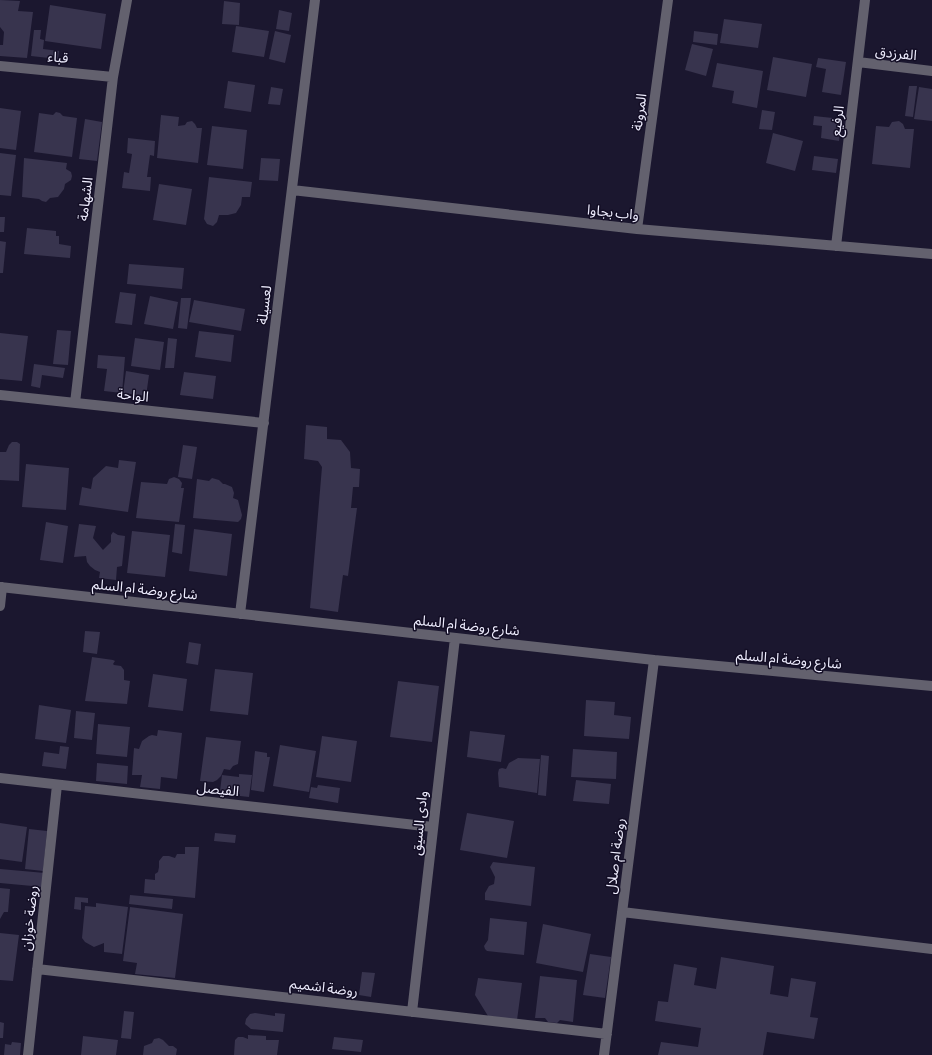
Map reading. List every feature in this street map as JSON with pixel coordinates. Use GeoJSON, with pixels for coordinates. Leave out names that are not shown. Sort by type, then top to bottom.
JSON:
{"type":"FeatureCollection","features":[{"type":"Feature","properties":{"kind":"street","name":"الشهامة"},"geometry":{"type":"LineString","coordinates":[[75,403],[113,77],[127,0]]}},
{"type":"Feature","properties":{"kind":"street","name":"لعسيلة"},"geometry":{"type":"LineString","coordinates":[[240,614],[315,0]]}},
{"type":"Feature","properties":{"kind":"street","name":"المرونة"},"geometry":{"type":"LineString","coordinates":[[637,229],[668,0]]}},
{"type":"Feature","properties":{"kind":"street","name":"الرفيع"},"geometry":{"type":"LineString","coordinates":[[836,246],[865,0]]}},
{"type":"Feature","properties":{"kind":"street","name":"الفرزدق"},"geometry":{"type":"LineString","coordinates":[[858,62],[932,71]]}},
{"type":"Feature","properties":{"kind":"street","name":"قباء"},"geometry":{"type":"LineString","coordinates":[[0,66],[113,77]]}},
{"type":"Feature","properties":{"kind":"street","name":"واب بجاوا"},"geometry":{"type":"LineString","coordinates":[[292,190],[637,229],[932,254]]}},
{"type":"Feature","properties":{"kind":"street","name":"الواحة"},"geometry":{"type":"LineString","coordinates":[[0,395],[264,423]]}},
{"type":"Feature","properties":{"kind":"street","name":"شارع روضة ام السلم"},"geometry":{"type":"LineString","coordinates":[[1,587],[654,660],[932,686]]}},
{"type":"Feature","properties":{"kind":"street"},"geometry":{"type":"LineString","coordinates":[[0,606],[1,587]]}},
{"type":"Feature","properties":{"kind":"street","name":"وادى السيق"},"geometry":{"type":"LineString","coordinates":[[412,1012],[455,638]]}},
{"type":"Feature","properties":{"kind":"street","name":"روضة ام صلال"},"geometry":{"type":"LineString","coordinates":[[604,1055],[654,660]]}},
{"type":"Feature","properties":{"kind":"street","name":"الفيصل"},"geometry":{"type":"LineString","coordinates":[[0,778],[433,826]]}},
{"type":"Feature","properties":{"kind":"street","name":"روضة خوزان"},"geometry":{"type":"LineString","coordinates":[[28,1055],[57,785]]}},
{"type":"Feature","properties":{"kind":"street"},"geometry":{"type":"LineString","coordinates":[[622,912],[932,949]]}},
{"type":"Feature","properties":{"kind":"street","name":"روضة اشميم"},"geometry":{"type":"LineString","coordinates":[[37,969],[607,1034]]}},
{"type":"Feature","properties":{"kind":"building"},"geometry":{"type":"Polygon","coordinates":[[[0,0],[20,1],[18,11],[33,12],[27,58],[0,56],[0,45],[3,45],[4,32],[0,27],[0,0]]]}},
{"type":"Feature","properties":{"kind":"building"},"geometry":{"type":"Polygon","coordinates":[[[224,1],[240,3],[239,25],[222,24],[224,1]]]}},
{"type":"Feature","properties":{"kind":"building"},"geometry":{"type":"Polygon","coordinates":[[[50,5],[106,14],[101,49],[45,41],[50,5]]]}},
{"type":"Feature","properties":{"kind":"building"},"geometry":{"type":"Polygon","coordinates":[[[279,10],[292,13],[289,31],[276,29],[279,10]]]}},
{"type":"Feature","properties":{"kind":"building"},"geometry":{"type":"Polygon","coordinates":[[[724,19],[762,24],[758,48],[720,43],[724,19]]]}},
{"type":"Feature","properties":{"kind":"building"},"geometry":{"type":"Polygon","coordinates":[[[236,26],[269,31],[264,57],[232,52],[236,26]]]}},
{"type":"Feature","properties":{"kind":"building"},"geometry":{"type":"Polygon","coordinates":[[[34,30],[41,30],[40,39],[44,40],[43,49],[59,51],[58,59],[31,56],[34,30]]]}},
{"type":"Feature","properties":{"kind":"building"},"geometry":{"type":"Polygon","coordinates":[[[275,31],[291,35],[285,63],[269,59],[275,31]]]}},
{"type":"Feature","properties":{"kind":"building"},"geometry":{"type":"Polygon","coordinates":[[[694,31],[718,34],[717,45],[693,42],[694,31]]]}},
{"type":"Feature","properties":{"kind":"building"},"geometry":{"type":"Polygon","coordinates":[[[692,44],[713,49],[706,76],[685,70],[692,44]]]}},
{"type":"Feature","properties":{"kind":"building"},"geometry":{"type":"Polygon","coordinates":[[[773,57],[812,64],[806,97],[767,90],[773,57]]]}},
{"type":"Feature","properties":{"kind":"building"},"geometry":{"type":"Polygon","coordinates":[[[818,58],[846,62],[841,95],[822,92],[826,69],[816,67],[818,58]]]}},
{"type":"Feature","properties":{"kind":"building"},"geometry":{"type":"Polygon","coordinates":[[[717,63],[763,71],[757,108],[732,103],[734,91],[712,87],[717,63]]]}},
{"type":"Feature","properties":{"kind":"building"},"geometry":{"type":"Polygon","coordinates":[[[228,81],[255,85],[251,112],[224,108],[228,81]]]}},
{"type":"Feature","properties":{"kind":"building"},"geometry":{"type":"Polygon","coordinates":[[[909,86],[917,86],[913,117],[905,116],[909,86]]]}},
{"type":"Feature","properties":{"kind":"building"},"geometry":{"type":"Polygon","coordinates":[[[271,87],[283,89],[280,105],[268,104],[271,87]]]}},
{"type":"Feature","properties":{"kind":"building"},"geometry":{"type":"Polygon","coordinates":[[[919,87],[932,89],[932,121],[914,119],[919,87]]]}},
{"type":"Feature","properties":{"kind":"building"},"geometry":{"type":"Polygon","coordinates":[[[0,108],[21,111],[16,150],[0,148],[0,108]]]}},
{"type":"Feature","properties":{"kind":"building"},"geometry":{"type":"Polygon","coordinates":[[[762,110],[775,112],[772,130],[759,129],[762,110]]]}},
{"type":"Feature","properties":{"kind":"building"},"geometry":{"type":"Polygon","coordinates":[[[56,112],[63,116],[77,118],[72,157],[34,152],[39,113],[53,115],[56,112]]]}},
{"type":"Feature","properties":{"kind":"building"},"geometry":{"type":"Polygon","coordinates":[[[161,115],[179,117],[178,126],[185,125],[187,122],[192,121],[197,128],[202,128],[198,163],[157,158],[161,115]]]}},
{"type":"Feature","properties":{"kind":"building"},"geometry":{"type":"Polygon","coordinates":[[[814,116],[842,119],[839,141],[821,138],[822,126],[813,125],[814,116]]]}},
{"type":"Feature","properties":{"kind":"building"},"geometry":{"type":"Polygon","coordinates":[[[85,119],[102,122],[97,161],[79,159],[85,119]]]}},
{"type":"Feature","properties":{"kind":"building"},"geometry":{"type":"Polygon","coordinates":[[[899,121],[903,124],[905,129],[914,129],[910,168],[872,164],[876,126],[889,127],[892,122],[899,121]]]}},
{"type":"Feature","properties":{"kind":"building"},"geometry":{"type":"Polygon","coordinates":[[[212,126],[247,130],[243,169],[207,165],[212,126]]]}},
{"type":"Feature","properties":{"kind":"building"},"geometry":{"type":"Polygon","coordinates":[[[773,133],[803,141],[795,171],[766,163],[773,133]]]}},
{"type":"Feature","properties":{"kind":"building"},"geometry":{"type":"Polygon","coordinates":[[[128,138],[155,141],[154,156],[150,155],[147,177],[151,177],[150,191],[122,188],[124,172],[129,173],[132,154],[127,153],[128,138]]]}},
{"type":"Feature","properties":{"kind":"building"},"geometry":{"type":"Polygon","coordinates":[[[0,153],[16,155],[11,196],[0,195],[0,153]]]}},
{"type":"Feature","properties":{"kind":"building"},"geometry":{"type":"Polygon","coordinates":[[[814,156],[838,159],[836,173],[812,170],[814,156]]]}},
{"type":"Feature","properties":{"kind":"building"},"geometry":{"type":"Polygon","coordinates":[[[24,158],[67,163],[66,169],[71,172],[71,180],[65,184],[64,189],[58,197],[50,198],[46,202],[39,199],[22,197],[24,158]]]}},
{"type":"Feature","properties":{"kind":"building"},"geometry":{"type":"Polygon","coordinates":[[[261,158],[280,159],[278,181],[259,180],[261,158]]]}},
{"type":"Feature","properties":{"kind":"building"},"geometry":{"type":"Polygon","coordinates":[[[209,177],[252,182],[250,197],[242,197],[241,205],[236,213],[219,215],[217,222],[213,226],[207,224],[204,219],[209,177]]]}},
{"type":"Feature","properties":{"kind":"building"},"geometry":{"type":"Polygon","coordinates":[[[159,184],[192,189],[186,225],[153,220],[159,184]]]}},
{"type":"Feature","properties":{"kind":"building"},"geometry":{"type":"Polygon","coordinates":[[[0,217],[5,217],[4,232],[0,232],[0,217]]]}},
{"type":"Feature","properties":{"kind":"building"},"geometry":{"type":"Polygon","coordinates":[[[27,228],[56,231],[56,236],[59,236],[59,244],[71,246],[70,258],[24,254],[27,228]]]}},
{"type":"Feature","properties":{"kind":"building"},"geometry":{"type":"Polygon","coordinates":[[[0,241],[6,242],[3,273],[0,273],[0,241]]]}},
{"type":"Feature","properties":{"kind":"building"},"geometry":{"type":"Polygon","coordinates":[[[129,264],[184,268],[182,289],[127,284],[129,264]]]}},
{"type":"Feature","properties":{"kind":"building"},"geometry":{"type":"Polygon","coordinates":[[[120,292],[136,294],[132,325],[115,323],[120,292]]]}},
{"type":"Feature","properties":{"kind":"building"},"geometry":{"type":"Polygon","coordinates":[[[150,296],[178,302],[173,329],[144,324],[150,296]]]}},
{"type":"Feature","properties":{"kind":"building"},"geometry":{"type":"Polygon","coordinates":[[[181,298],[191,298],[187,329],[178,328],[181,298]]]}},
{"type":"Feature","properties":{"kind":"building"},"geometry":{"type":"Polygon","coordinates":[[[194,300],[245,309],[241,331],[189,322],[194,300]]]}},
{"type":"Feature","properties":{"kind":"building"},"geometry":{"type":"Polygon","coordinates":[[[57,330],[71,331],[68,365],[53,364],[57,330]]]}},
{"type":"Feature","properties":{"kind":"building"},"geometry":{"type":"Polygon","coordinates":[[[199,331],[234,335],[231,362],[195,357],[199,331]]]}},
{"type":"Feature","properties":{"kind":"building"},"geometry":{"type":"Polygon","coordinates":[[[0,333],[28,336],[22,381],[0,379],[0,333]]]}},
{"type":"Feature","properties":{"kind":"building"},"geometry":{"type":"Polygon","coordinates":[[[135,338],[164,342],[160,370],[131,366],[135,338]]]}},
{"type":"Feature","properties":{"kind":"building"},"geometry":{"type":"Polygon","coordinates":[[[168,338],[177,339],[174,368],[165,368],[168,338]]]}},
{"type":"Feature","properties":{"kind":"building"},"geometry":{"type":"Polygon","coordinates":[[[98,355],[125,357],[122,393],[104,391],[107,369],[97,368],[98,355]]]}},
{"type":"Feature","properties":{"kind":"building"},"geometry":{"type":"Polygon","coordinates":[[[34,364],[65,368],[63,378],[42,375],[40,388],[31,386],[34,364]]]}},
{"type":"Feature","properties":{"kind":"building"},"geometry":{"type":"Polygon","coordinates":[[[126,371],[149,375],[146,396],[123,393],[126,371]]]}},
{"type":"Feature","properties":{"kind":"building"},"geometry":{"type":"Polygon","coordinates":[[[184,372],[216,376],[213,399],[180,395],[184,372]]]}},
{"type":"Feature","properties":{"kind":"building"},"geometry":{"type":"Polygon","coordinates":[[[306,425],[327,427],[327,439],[341,440],[350,452],[351,468],[360,469],[359,487],[353,487],[351,508],[357,508],[348,576],[343,575],[338,612],[310,608],[322,467],[318,461],[304,459],[306,425]]]}},
{"type":"Feature","properties":{"kind":"building"},"geometry":{"type":"Polygon","coordinates":[[[12,442],[17,442],[20,444],[19,481],[0,480],[0,452],[6,452],[12,442]]]}},
{"type":"Feature","properties":{"kind":"building"},"geometry":{"type":"Polygon","coordinates":[[[183,445],[197,447],[192,479],[178,477],[183,445]]]}},
{"type":"Feature","properties":{"kind":"building"},"geometry":{"type":"Polygon","coordinates":[[[119,460],[136,462],[128,512],[79,505],[82,487],[91,489],[93,478],[106,466],[118,468],[119,460]]]}},
{"type":"Feature","properties":{"kind":"building"},"geometry":{"type":"Polygon","coordinates":[[[26,464],[69,468],[66,510],[22,507],[26,464]]]}},
{"type":"Feature","properties":{"kind":"building"},"geometry":{"type":"Polygon","coordinates":[[[174,477],[179,479],[182,483],[181,488],[184,488],[179,522],[136,518],[141,482],[167,484],[169,479],[174,477]]]}},
{"type":"Feature","properties":{"kind":"building"},"geometry":{"type":"Polygon","coordinates":[[[212,478],[232,487],[234,493],[233,498],[238,500],[242,515],[238,522],[193,518],[197,479],[209,481],[212,478]]]}},
{"type":"Feature","properties":{"kind":"building"},"geometry":{"type":"Polygon","coordinates":[[[46,522],[68,526],[63,563],[40,560],[46,522]]]}},
{"type":"Feature","properties":{"kind":"building"},"geometry":{"type":"Polygon","coordinates":[[[79,524],[96,526],[93,538],[103,550],[111,542],[111,535],[113,532],[118,535],[125,536],[122,566],[117,567],[116,580],[99,578],[100,572],[90,566],[87,562],[86,556],[74,557],[79,524]]]}},
{"type":"Feature","properties":{"kind":"building"},"geometry":{"type":"Polygon","coordinates":[[[175,524],[185,525],[182,554],[172,552],[175,524]]]}},
{"type":"Feature","properties":{"kind":"building"},"geometry":{"type":"Polygon","coordinates":[[[194,529],[232,534],[227,576],[189,571],[194,529]]]}},
{"type":"Feature","properties":{"kind":"building"},"geometry":{"type":"Polygon","coordinates":[[[132,531],[170,535],[165,577],[127,573],[132,531]]]}},
{"type":"Feature","properties":{"kind":"building"},"geometry":{"type":"Polygon","coordinates":[[[85,631],[100,632],[97,654],[83,652],[85,631]]]}},
{"type":"Feature","properties":{"kind":"building"},"geometry":{"type":"Polygon","coordinates":[[[189,642],[201,644],[198,665],[186,663],[189,642]]]}},
{"type":"Feature","properties":{"kind":"building"},"geometry":{"type":"Polygon","coordinates":[[[92,657],[113,660],[115,661],[113,664],[114,665],[121,666],[124,670],[124,680],[130,681],[127,704],[85,701],[92,657]]]}},
{"type":"Feature","properties":{"kind":"building"},"geometry":{"type":"Polygon","coordinates":[[[215,669],[253,673],[248,715],[210,711],[215,669]]]}},
{"type":"Feature","properties":{"kind":"building"},"geometry":{"type":"Polygon","coordinates":[[[153,674],[187,679],[183,711],[148,707],[153,674]]]}},
{"type":"Feature","properties":{"kind":"building"},"geometry":{"type":"Polygon","coordinates":[[[398,681],[439,686],[432,742],[390,737],[398,681]]]}},
{"type":"Feature","properties":{"kind":"building"},"geometry":{"type":"Polygon","coordinates":[[[586,700],[615,702],[614,715],[631,717],[629,739],[584,736],[586,700]]]}},
{"type":"Feature","properties":{"kind":"building"},"geometry":{"type":"Polygon","coordinates":[[[39,705],[71,710],[66,743],[35,739],[39,705]]]}},
{"type":"Feature","properties":{"kind":"building"},"geometry":{"type":"Polygon","coordinates":[[[76,711],[95,713],[92,740],[74,738],[76,711]]]}},
{"type":"Feature","properties":{"kind":"building"},"geometry":{"type":"Polygon","coordinates":[[[98,724],[130,727],[127,757],[96,754],[98,724]]]}},
{"type":"Feature","properties":{"kind":"building"},"geometry":{"type":"Polygon","coordinates":[[[158,730],[182,733],[177,779],[161,777],[160,789],[140,787],[142,775],[132,775],[134,748],[139,749],[142,741],[149,736],[157,736],[158,730]]]}},
{"type":"Feature","properties":{"kind":"building"},"geometry":{"type":"Polygon","coordinates":[[[470,731],[505,735],[501,762],[467,757],[470,731]]]}},
{"type":"Feature","properties":{"kind":"building"},"geometry":{"type":"Polygon","coordinates":[[[322,736],[357,741],[351,782],[316,777],[322,736]]]}},
{"type":"Feature","properties":{"kind":"building"},"geometry":{"type":"Polygon","coordinates":[[[206,737],[241,741],[238,764],[233,766],[230,770],[224,769],[221,776],[213,782],[200,781],[206,737]]]}},
{"type":"Feature","properties":{"kind":"building"},"geometry":{"type":"Polygon","coordinates":[[[280,745],[316,751],[309,792],[273,786],[280,745]]]}},
{"type":"Feature","properties":{"kind":"building"},"geometry":{"type":"Polygon","coordinates":[[[60,746],[69,747],[66,769],[42,766],[44,752],[59,754],[60,746]]]}},
{"type":"Feature","properties":{"kind":"building"},"geometry":{"type":"Polygon","coordinates":[[[573,749],[617,752],[616,779],[571,777],[573,749]]]}},
{"type":"Feature","properties":{"kind":"building"},"geometry":{"type":"Polygon","coordinates":[[[255,751],[267,753],[267,757],[270,757],[264,792],[251,790],[255,751]]]}},
{"type":"Feature","properties":{"kind":"building"},"geometry":{"type":"Polygon","coordinates":[[[541,755],[549,756],[546,796],[538,795],[541,755]]]}},
{"type":"Feature","properties":{"kind":"building"},"geometry":{"type":"Polygon","coordinates":[[[518,758],[540,759],[537,793],[499,787],[499,769],[506,769],[509,763],[518,758]]]}},
{"type":"Feature","properties":{"kind":"building"},"geometry":{"type":"Polygon","coordinates":[[[97,763],[128,766],[127,784],[96,781],[97,763]]]}},
{"type":"Feature","properties":{"kind":"building"},"geometry":{"type":"Polygon","coordinates":[[[239,774],[252,775],[249,797],[220,791],[222,775],[239,777],[239,774]]]}},
{"type":"Feature","properties":{"kind":"building"},"geometry":{"type":"Polygon","coordinates":[[[576,780],[611,784],[609,804],[573,801],[576,780]]]}},
{"type":"Feature","properties":{"kind":"building"},"geometry":{"type":"Polygon","coordinates":[[[318,785],[340,788],[338,803],[309,798],[311,787],[317,788],[318,785]]]}},
{"type":"Feature","properties":{"kind":"building"},"geometry":{"type":"Polygon","coordinates":[[[467,813],[514,821],[507,858],[460,850],[467,813]]]}},
{"type":"Feature","properties":{"kind":"building"},"geometry":{"type":"Polygon","coordinates":[[[0,823],[27,827],[22,862],[0,859],[0,823]]]}},
{"type":"Feature","properties":{"kind":"building"},"geometry":{"type":"Polygon","coordinates":[[[29,829],[47,831],[43,871],[25,869],[29,829]]]}},
{"type":"Feature","properties":{"kind":"building"},"geometry":{"type":"Polygon","coordinates":[[[215,833],[236,835],[235,843],[214,841],[215,833]]]}},
{"type":"Feature","properties":{"kind":"building"},"geometry":{"type":"Polygon","coordinates":[[[185,847],[199,847],[195,898],[144,893],[145,879],[155,880],[155,874],[158,872],[159,861],[163,856],[175,858],[177,854],[185,854],[185,847]]]}},
{"type":"Feature","properties":{"kind":"building"},"geometry":{"type":"Polygon","coordinates":[[[493,862],[535,867],[531,906],[485,900],[485,893],[489,886],[494,884],[495,877],[490,867],[493,862]]]}},
{"type":"Feature","properties":{"kind":"building"},"geometry":{"type":"Polygon","coordinates":[[[0,869],[45,873],[43,887],[0,883],[0,869]]]}},
{"type":"Feature","properties":{"kind":"building"},"geometry":{"type":"Polygon","coordinates":[[[0,888],[10,889],[8,912],[4,912],[0,919],[0,888]]]}},
{"type":"Feature","properties":{"kind":"building"},"geometry":{"type":"Polygon","coordinates":[[[130,895],[173,899],[172,909],[129,904],[130,895]]]}},
{"type":"Feature","properties":{"kind":"building"},"geometry":{"type":"Polygon","coordinates":[[[75,897],[88,898],[88,903],[81,902],[81,910],[74,909],[75,897]]]}},
{"type":"Feature","properties":{"kind":"building"},"geometry":{"type":"Polygon","coordinates":[[[96,903],[128,907],[122,954],[104,952],[104,943],[94,947],[85,942],[82,938],[85,906],[96,907],[96,903]]]}},
{"type":"Feature","properties":{"kind":"building"},"geometry":{"type":"Polygon","coordinates":[[[130,907],[183,914],[175,978],[135,974],[137,963],[123,961],[130,907]]]}},
{"type":"Feature","properties":{"kind":"building"},"geometry":{"type":"Polygon","coordinates":[[[490,918],[527,922],[524,955],[487,951],[485,949],[484,946],[488,940],[490,918]]]}},
{"type":"Feature","properties":{"kind":"building"},"geometry":{"type":"Polygon","coordinates":[[[543,924],[591,934],[583,972],[536,963],[543,924]]]}},
{"type":"Feature","properties":{"kind":"building"},"geometry":{"type":"Polygon","coordinates":[[[0,933],[19,935],[13,981],[0,980],[0,933]]]}},
{"type":"Feature","properties":{"kind":"building"},"geometry":{"type":"Polygon","coordinates":[[[590,954],[611,957],[605,998],[583,995],[590,954]]]}},
{"type":"Feature","properties":{"kind":"building"},"geometry":{"type":"Polygon","coordinates":[[[721,957],[774,966],[770,994],[788,997],[791,978],[816,982],[810,1017],[818,1018],[814,1039],[767,1032],[763,1055],[658,1055],[661,1042],[698,1047],[701,1028],[655,1021],[658,1001],[668,1002],[674,964],[697,968],[694,985],[716,989],[721,957]]]}},
{"type":"Feature","properties":{"kind":"building"},"geometry":{"type":"Polygon","coordinates":[[[362,972],[375,973],[371,997],[359,995],[362,972]]]}},
{"type":"Feature","properties":{"kind":"building"},"geometry":{"type":"Polygon","coordinates":[[[540,976],[577,980],[573,1022],[560,1020],[557,1023],[548,1022],[545,1018],[535,1018],[540,976]]]}},
{"type":"Feature","properties":{"kind":"building"},"geometry":{"type":"Polygon","coordinates":[[[478,978],[522,983],[517,1020],[488,1016],[475,995],[478,978]]]}},
{"type":"Feature","properties":{"kind":"building"},"geometry":{"type":"Polygon","coordinates":[[[124,1011],[134,1012],[131,1039],[121,1038],[124,1011]]]}},
{"type":"Feature","properties":{"kind":"building"},"geometry":{"type":"Polygon","coordinates":[[[255,1013],[275,1016],[275,1013],[285,1014],[283,1032],[251,1029],[245,1024],[246,1019],[250,1014],[255,1013]]]}},
{"type":"Feature","properties":{"kind":"building"},"geometry":{"type":"Polygon","coordinates":[[[0,1022],[4,1023],[3,1038],[0,1038],[0,1022]]]}},
{"type":"Feature","properties":{"kind":"building"},"geometry":{"type":"Polygon","coordinates":[[[248,1035],[266,1036],[266,1040],[279,1040],[277,1055],[234,1055],[235,1040],[238,1037],[248,1039],[248,1035]]]}},
{"type":"Feature","properties":{"kind":"building"},"geometry":{"type":"Polygon","coordinates":[[[83,1036],[118,1040],[116,1055],[81,1055],[83,1036]]]}},
{"type":"Feature","properties":{"kind":"building"},"geometry":{"type":"Polygon","coordinates":[[[334,1037],[363,1040],[361,1052],[332,1049],[334,1037]]]}},
{"type":"Feature","properties":{"kind":"building"},"geometry":{"type":"Polygon","coordinates":[[[159,1038],[169,1046],[173,1046],[177,1049],[176,1055],[143,1055],[144,1046],[152,1043],[154,1039],[159,1038]]]}},
{"type":"Feature","properties":{"kind":"building"},"geometry":{"type":"Polygon","coordinates":[[[12,1042],[21,1043],[20,1055],[4,1055],[5,1044],[11,1045],[12,1042]]]}}]}
